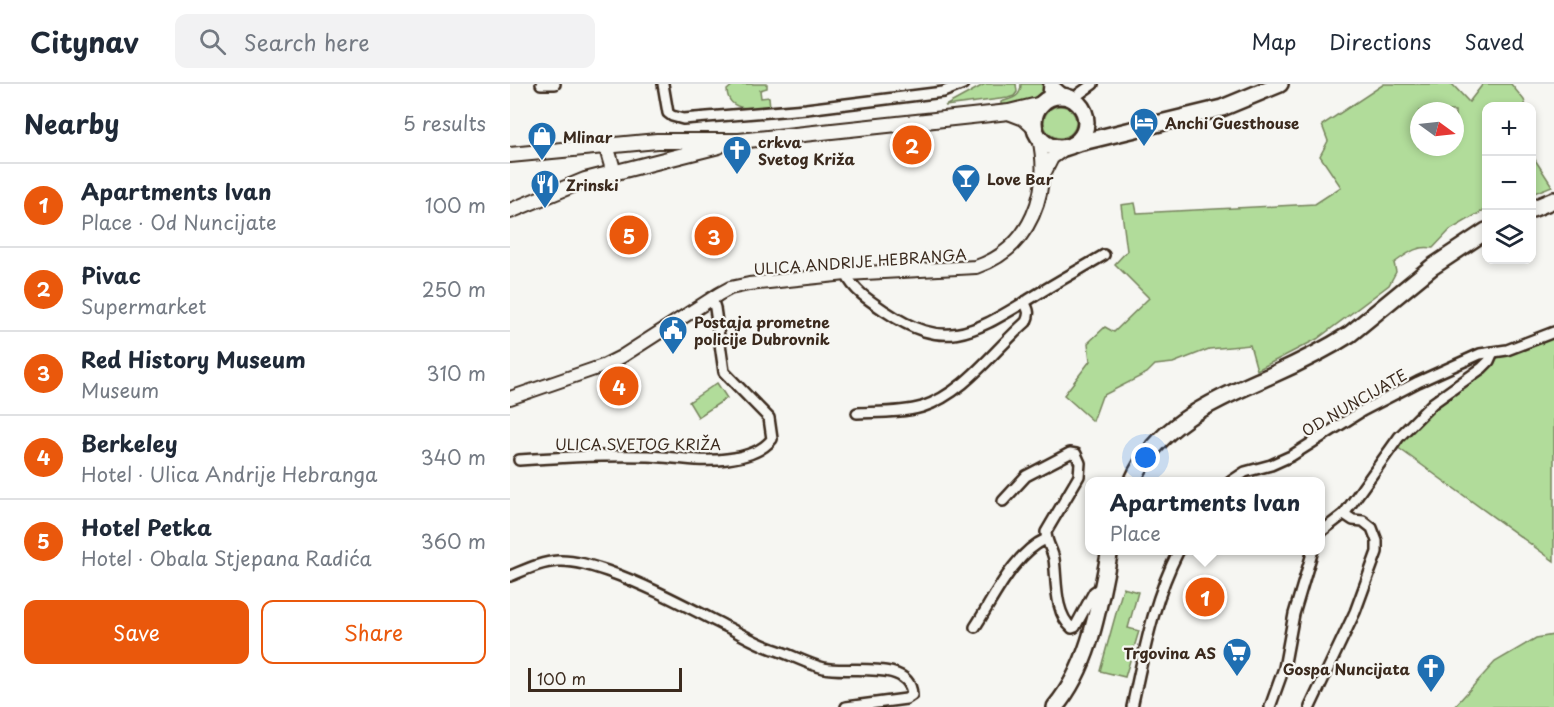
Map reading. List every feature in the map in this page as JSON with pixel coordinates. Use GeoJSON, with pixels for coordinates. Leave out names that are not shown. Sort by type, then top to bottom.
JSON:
{"type":"FeatureCollection","features":[{"type":"Feature","properties":{"kind":"main road"},"geometry":{"type":"LineString","coordinates":[[1010,112],[1024,118],[1051,147],[1070,146],[1222,108],[1280,84]]}},
{"type":"Feature","properties":{"kind":"main road"},"geometry":{"type":"LineString","coordinates":[[510,155],[657,141],[739,141],[1010,112],[1043,103],[1051,98],[1070,99],[1083,111],[1085,118],[1083,133],[1070,146]]}},
{"type":"Feature","properties":{"kind":"main road"},"geometry":{"type":"LineString","coordinates":[[1037,132],[1034,119],[1043,103]]}},
{"type":"Feature","properties":{"kind":"main road"},"geometry":{"type":"LineString","coordinates":[[1085,118],[1096,126],[1127,132]]}},
{"type":"Feature","properties":{"kind":"main road"},"geometry":{"type":"LineString","coordinates":[[510,211],[585,180],[739,141]]}},
{"type":"Feature","properties":{"kind":"main road"},"geometry":{"type":"LineString","coordinates":[[606,145],[612,166],[610,174]]}},
{"type":"Feature","properties":{"kind":"main road"},"geometry":{"type":"LineString","coordinates":[[1536,207],[1554,200]]}},
{"type":"Feature","properties":{"kind":"main road"},"geometry":{"type":"LineString","coordinates":[[1135,477],[1150,451],[1180,422],[1218,399],[1334,345],[1439,262],[1482,234]]}},
{"type":"Feature","properties":{"kind":"main road"},"geometry":{"type":"LineString","coordinates":[[1055,707],[1067,691],[1084,656],[1109,555]]}},
{"type":"Feature","properties":{"kind":"street"},"geometry":{"type":"LineString","coordinates":[[541,84],[555,84]]}},
{"type":"Feature","properties":{"kind":"street"},"geometry":{"type":"LineString","coordinates":[[663,84],[668,113],[683,118],[818,107],[943,92],[963,84]]}},
{"type":"Feature","properties":{"kind":"street"},"geometry":{"type":"LineString","coordinates":[[1043,103],[1048,95],[1050,84],[1070,99],[1093,84]]}},
{"type":"Feature","properties":{"kind":"street","name":"ULICA ANDRIJE HEBRANGA"},"geometry":{"type":"LineString","coordinates":[[1037,132],[1042,153],[1043,176]]}},
{"type":"Feature","properties":{"kind":"street","name":"ULICA ANDRIJE HEBRANGA"},"geometry":{"type":"LineString","coordinates":[[510,398],[603,366],[621,357],[730,288],[771,280],[976,267],[989,262],[1010,249],[1029,224],[1036,207],[1043,176],[1052,158],[1070,146]]}},
{"type":"Feature","properties":{"kind":"street"},"geometry":{"type":"LineString","coordinates":[[846,274],[855,288],[869,300],[911,328],[944,334],[965,333],[999,317],[1104,255]]}},
{"type":"Feature","properties":{"kind":"street","name":"ULICA SVETOG KRIŽA"},"geometry":{"type":"LineString","coordinates":[[519,460],[590,456],[649,456],[718,460],[730,459],[765,448],[772,439],[768,418],[724,372],[712,299]]}},
{"type":"Feature","properties":{"kind":"street"},"geometry":{"type":"LineString","coordinates":[[857,412],[914,409],[949,394],[1026,322],[1029,309],[1024,302]]}},
{"type":"Feature","properties":{"kind":"street","name":"OD NUNCIJATE"},"geometry":{"type":"LineString","coordinates":[[1238,477],[1245,472],[1271,465],[1291,456],[1388,397],[1480,354],[1507,350],[1554,332]]}},
{"type":"Feature","properties":{"kind":"street"},"geometry":{"type":"LineString","coordinates":[[1325,529],[1344,514],[1399,437],[1433,403],[1482,369],[1493,352]]}},
{"type":"Feature","properties":{"kind":"street"},"geometry":{"type":"LineString","coordinates":[[1003,501],[1026,476],[1070,453],[1076,454],[1080,463],[1078,476],[1046,532],[1046,539],[1054,559],[1060,608],[1069,626],[1075,627],[1094,592],[1103,586]]}},
{"type":"Feature","properties":{"kind":"street"},"geometry":{"type":"LineString","coordinates":[[1310,707],[1355,612],[1377,552],[1377,541],[1372,528],[1363,521],[1353,520],[1344,514]]}},
{"type":"Feature","properties":{"kind":"street"},"geometry":{"type":"LineString","coordinates":[[975,627],[1021,557],[1033,546],[1046,539]]}},
{"type":"Feature","properties":{"kind":"street"},"geometry":{"type":"LineString","coordinates":[[1132,707],[1150,623],[1167,572],[1176,555]]}},
{"type":"Feature","properties":{"kind":"street"},"geometry":{"type":"LineString","coordinates":[[1270,707],[1284,668],[1294,614],[1312,555]]}},
{"type":"Feature","properties":{"kind":"street"},"geometry":{"type":"LineString","coordinates":[[510,576],[545,562],[559,561],[576,563],[618,575],[759,644],[826,669],[863,668],[900,675],[909,685],[912,695],[906,699],[846,707]]}},
{"type":"Feature","properties":{"kind":"green space"},"geometry":{"type":"Polygon","coordinates":[[[734,84],[767,84],[767,88],[760,90],[761,98],[769,97],[770,107],[743,108],[737,106],[728,97],[727,90],[734,84]]]}},
{"type":"Feature","properties":{"kind":"green space"},"geometry":{"type":"Polygon","coordinates":[[[985,84],[1016,84],[1017,92],[1008,98],[945,106],[985,84]]]}},
{"type":"Feature","properties":{"kind":"green space"},"geometry":{"type":"Polygon","coordinates":[[[1021,84],[1042,84],[1044,90],[1038,102],[1001,106],[1001,102],[1018,95],[1021,84]]]}},
{"type":"Feature","properties":{"kind":"green space"},"geometry":{"type":"Polygon","coordinates":[[[1384,84],[1452,84],[1469,102],[1483,84],[1511,84],[1525,102],[1482,102],[1482,211],[1450,230],[1433,248],[1417,249],[1394,263],[1396,272],[1389,285],[1317,339],[1257,370],[1250,345],[1209,349],[1173,363],[1155,365],[1147,373],[1102,396],[1093,421],[1064,395],[1090,361],[1088,343],[1105,327],[1114,332],[1149,298],[1115,264],[1127,251],[1121,205],[1135,203],[1137,213],[1315,204],[1341,187],[1320,156],[1328,141],[1322,125],[1384,84]]]}},
{"type":"Feature","properties":{"kind":"green space"},"geometry":{"type":"Polygon","coordinates":[[[1060,106],[1072,110],[1076,122],[1072,134],[1060,138],[1048,134],[1044,122],[1048,110],[1060,106]]]}},
{"type":"Feature","properties":{"kind":"green space"},"geometry":{"type":"Polygon","coordinates":[[[1536,161],[1552,186],[1536,192],[1536,161]]]}},
{"type":"Feature","properties":{"kind":"green space"},"geometry":{"type":"Polygon","coordinates":[[[1554,337],[1554,561],[1397,447],[1430,414],[1501,354],[1554,337]]]}},
{"type":"Feature","properties":{"kind":"green space"},"geometry":{"type":"Polygon","coordinates":[[[717,383],[727,398],[698,417],[689,402],[717,383]]]}},
{"type":"Feature","properties":{"kind":"green space"},"geometry":{"type":"Polygon","coordinates":[[[1123,588],[1138,592],[1128,628],[1139,631],[1125,677],[1100,671],[1123,588]]]}},
{"type":"Feature","properties":{"kind":"green space"},"geometry":{"type":"Polygon","coordinates":[[[1554,635],[1554,707],[1454,707],[1495,662],[1536,638],[1554,635]]]}},
{"type":"Feature","properties":{"kind":"place","name":"Pivac"},"geometry":{"type":"Point","coordinates":[912,145]}},
{"type":"Feature","properties":{"kind":"place","name":"Anchi Guesthouse"},"geometry":{"type":"Point","coordinates":[1144,148]}},
{"type":"Feature","properties":{"kind":"place","name":"Mlinar"},"geometry":{"type":"Point","coordinates":[542,162]}},
{"type":"Feature","properties":{"kind":"place","name":"crkva Svetog Križa"},"geometry":{"type":"Point","coordinates":[737,176]}},
{"type":"Feature","properties":{"kind":"place","name":"Love Bar"},"geometry":{"type":"Point","coordinates":[966,204]}},
{"type":"Feature","properties":{"kind":"place","name":"Zrinski"},"geometry":{"type":"Point","coordinates":[545,210]}},
{"type":"Feature","properties":{"kind":"place","name":"Hotel Petka"},"geometry":{"type":"Point","coordinates":[629,235]}},
{"type":"Feature","properties":{"kind":"place","name":"Red History Museum"},"geometry":{"type":"Point","coordinates":[714,236]}},
{"type":"Feature","properties":{"kind":"place","name":"Postaja prometne policije Dubrovnik"},"geometry":{"type":"Point","coordinates":[673,356]}},
{"type":"Feature","properties":{"kind":"place","name":"Berkeley"},"geometry":{"type":"Point","coordinates":[619,386]}},
{"type":"Feature","properties":{"kind":"place","name":"Apartments Ivan"},"geometry":{"type":"Point","coordinates":[1205,597]}},
{"type":"Feature","properties":{"kind":"place","name":"Trgovina AS"},"geometry":{"type":"Point","coordinates":[1237,678]}},
{"type":"Feature","properties":{"kind":"place","name":"Gospa Nuncijata"},"geometry":{"type":"Point","coordinates":[1431,694]}}]}
